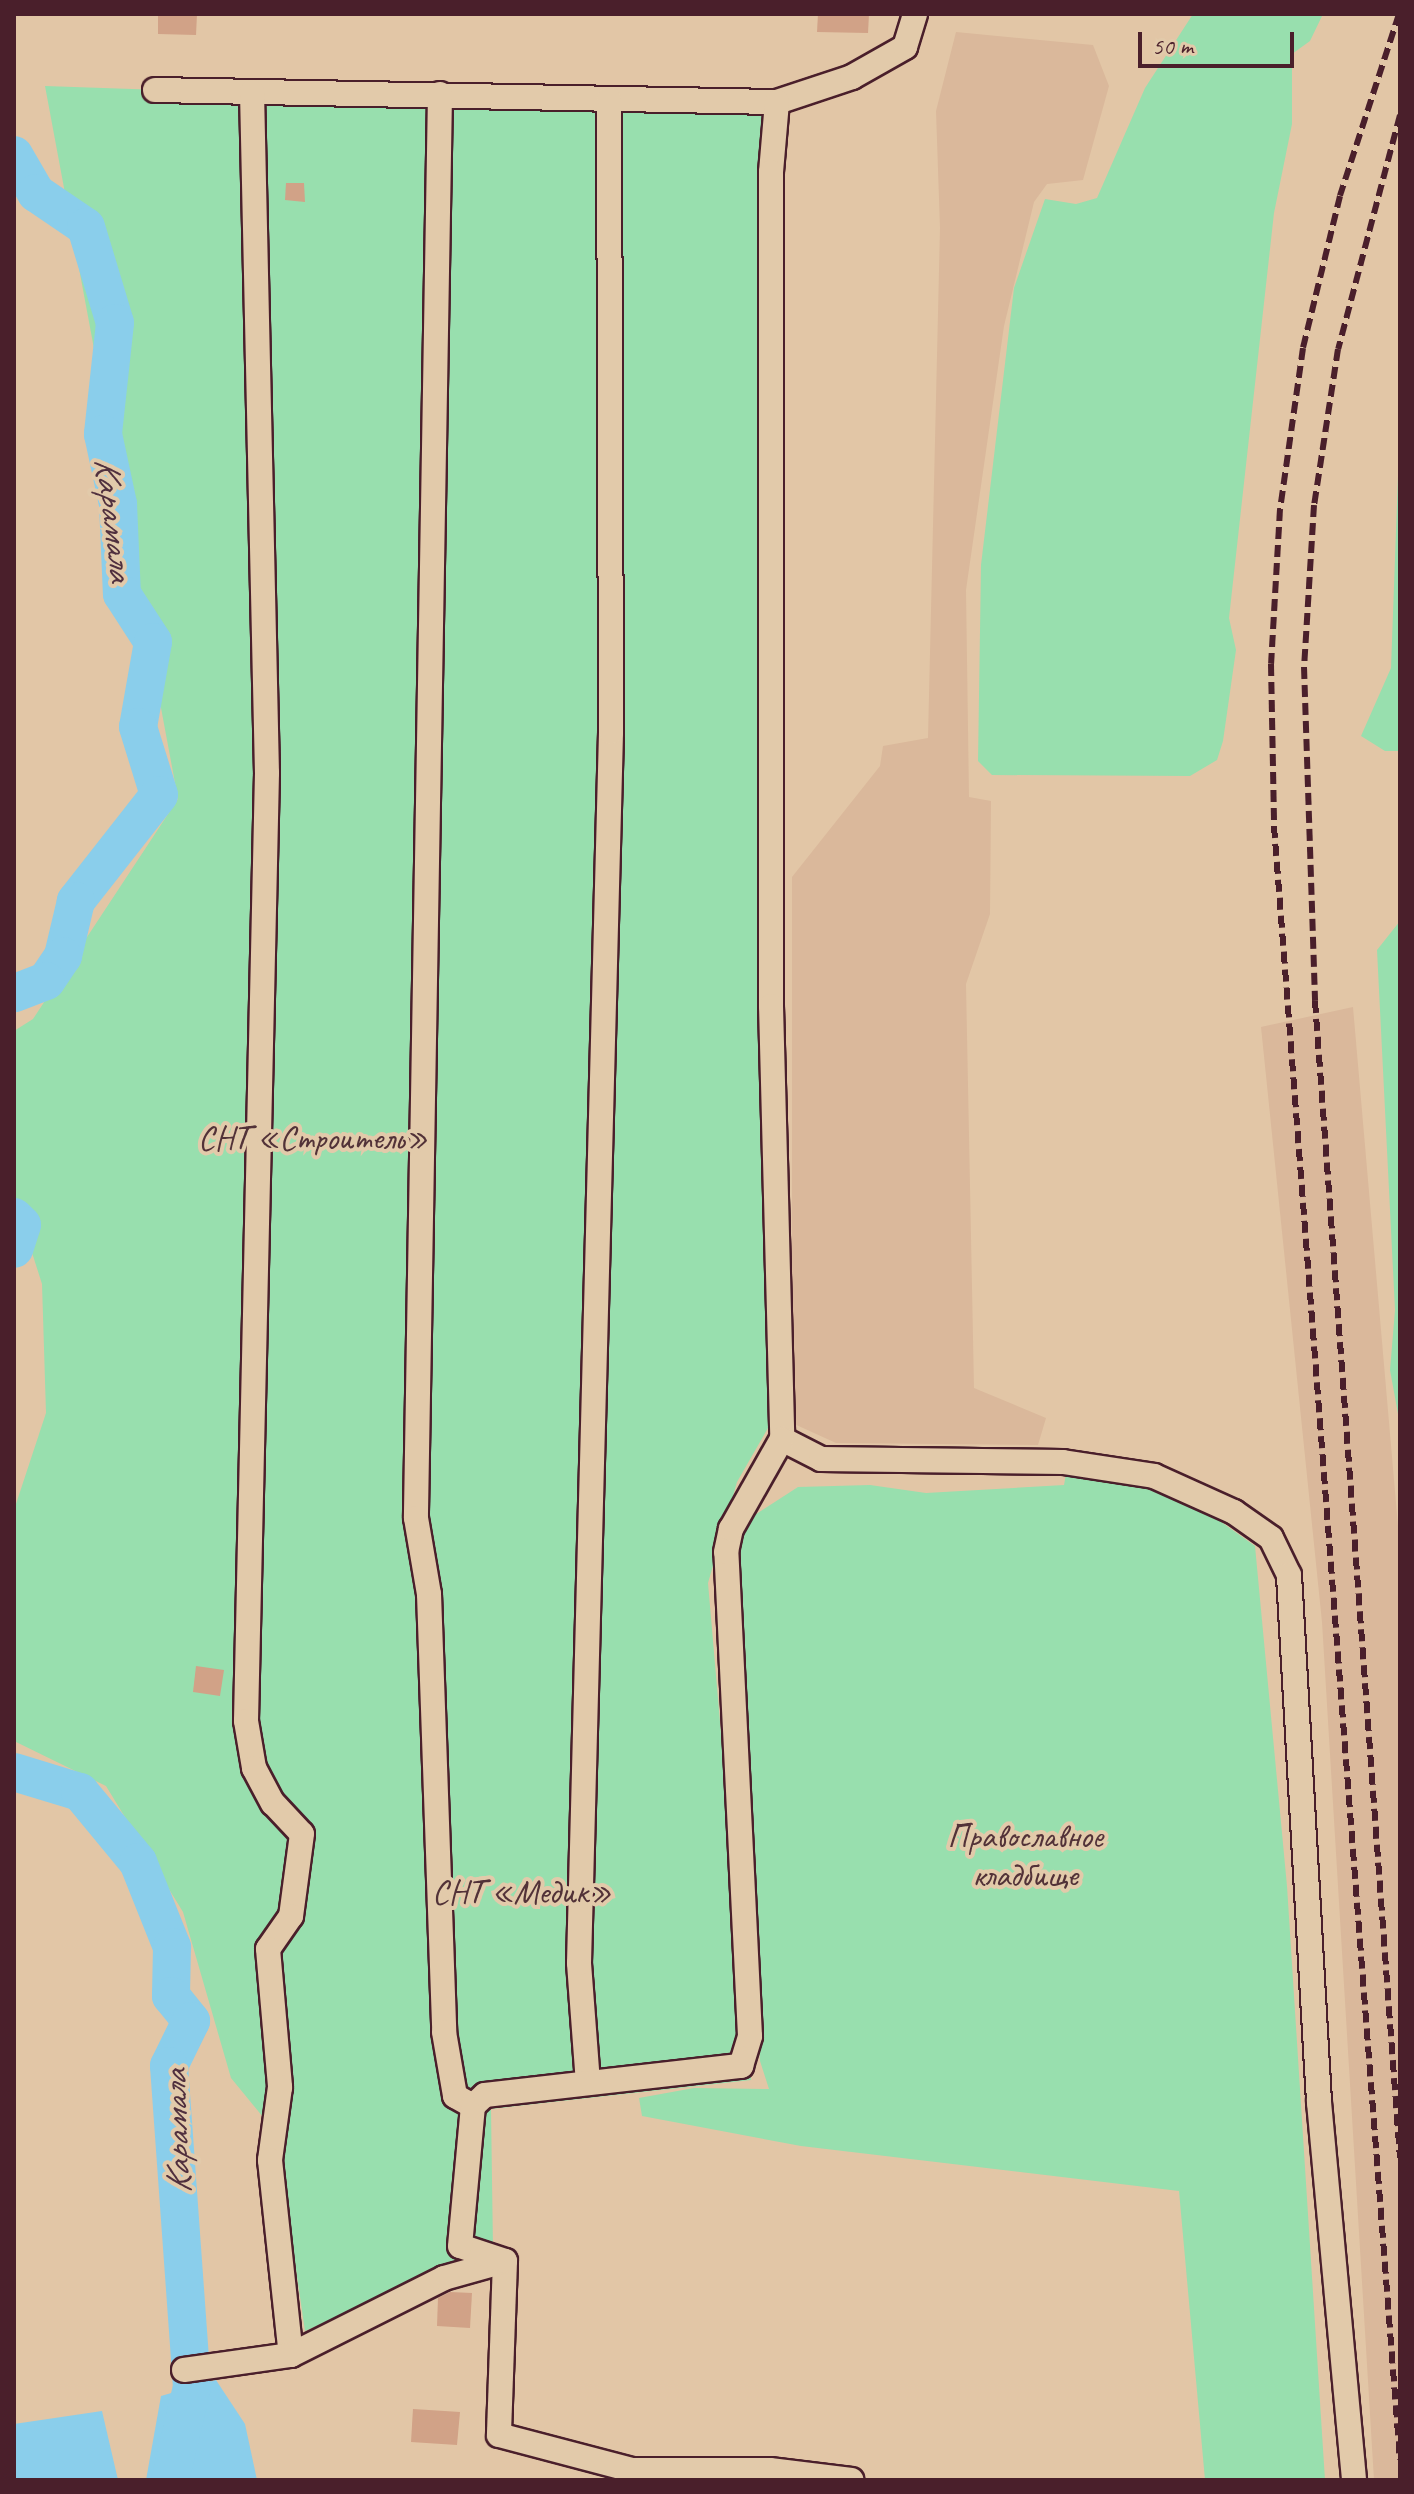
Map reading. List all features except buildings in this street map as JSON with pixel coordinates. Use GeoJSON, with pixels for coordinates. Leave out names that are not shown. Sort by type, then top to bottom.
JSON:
{"type":"FeatureCollection","features":[{"type":"Feature","properties":{"kind":"street"},"geometry":{"type":"LineString","coordinates":[[155,90],[777,102],[852,77],[905,47],[915,14]]}},
{"type":"Feature","properties":{"kind":"street"},"geometry":{"type":"LineString","coordinates":[[252,92],[267,788],[246,1721],[254,1768],[273,1803],[302,1834],[291,1916],[268,1949],[280,2087],[270,2160],[291,2355]]}},
{"type":"Feature","properties":{"kind":"street"},"geometry":{"type":"LineString","coordinates":[[440,94],[416,1518],[429,1594],[444,2032],[455,2096],[473,2106]]}},
{"type":"Feature","properties":{"kind":"street"},"geometry":{"type":"LineString","coordinates":[[588,2083],[580,1869],[600,1307],[601,975],[611,732],[609,99]]}},
{"type":"Feature","properties":{"kind":"street"},"geometry":{"type":"LineString","coordinates":[[505,2261],[460,2246],[473,2106],[485,2095],[741,2066],[750,2036],[726,1552],[731,1529],[782,1439],[771,1006],[771,172],[777,102]]}},
{"type":"Feature","properties":{"kind":"street"},"geometry":{"type":"LineString","coordinates":[[782,1439],[821,1459],[1063,1462],[1154,1476],[1234,1512],[1271,1538],[1289,1575],[1319,2102],[1354,2480]]}},
{"type":"Feature","properties":{"kind":"street"},"geometry":{"type":"LineString","coordinates":[[184,2370],[291,2355],[444,2278],[505,2261]]}},
{"type":"Feature","properties":{"kind":"street"},"geometry":{"type":"LineString","coordinates":[[505,2261],[499,2435],[633,2475],[770,2470],[851,2480]]}},
{"type":"Feature","properties":{"kind":"shaded area"},"geometry":{"type":"Polygon","coordinates":[[[956,32],[1093,45],[1109,86],[1083,180],[1047,184],[1034,202],[1004,326],[966,590],[969,797],[991,801],[990,914],[966,984],[974,1388],[1046,1418],[1038,1445],[836,1443],[792,1423],[792,877],[880,766],[883,746],[928,738],[940,228],[936,111],[956,32]]]}},
{"type":"Feature","properties":{"kind":"shaded area"},"geometry":{"type":"Polygon","coordinates":[[[1353,1007],[1400,1549],[1400,2480],[1374,2480],[1322,1622],[1261,1027],[1353,1007]]]}},
{"type":"Feature","properties":{"kind":"green space"},"geometry":{"type":"Polygon","coordinates":[[[1193,14],[1323,14],[1310,41],[1292,54],[1292,124],[1274,213],[1229,618],[1236,650],[1223,741],[1217,760],[1190,776],[992,775],[978,761],[981,565],[1014,288],[1045,199],[1076,204],[1097,198],[1145,88],[1193,14]]]}},
{"type":"Feature","properties":{"kind":"green space","name":"СНТ «Строитель»"},"geometry":{"type":"Polygon","coordinates":[[[45,86],[764,111],[768,1428],[737,1482],[708,1583],[751,2080],[491,2109],[493,2249],[305,2331],[276,2133],[231,2078],[183,1912],[106,1786],[14,1741],[14,1510],[46,1413],[42,1284],[14,1196],[14,1031],[33,1019],[178,799],[45,86]]]}},
{"type":"Feature","properties":{"kind":"green space"},"geometry":{"type":"Polygon","coordinates":[[[1400,421],[1400,751],[1385,751],[1361,736],[1391,668],[1400,421]]]}},
{"type":"Feature","properties":{"kind":"green space"},"geometry":{"type":"Polygon","coordinates":[[[1400,921],[1400,1425],[1390,1370],[1395,1310],[1377,950],[1400,921]]]}},
{"type":"Feature","properties":{"kind":"green space","name":"Православное кладбище"},"geometry":{"type":"Polygon","coordinates":[[[1066,1474],[1130,1482],[1203,1509],[1255,1546],[1287,1886],[1325,2480],[1205,2480],[1179,2191],[801,2146],[642,2116],[639,2098],[694,2088],[769,2089],[760,2061],[739,1525],[798,1487],[870,1485],[926,1493],[1064,1485],[1066,1474]]]}},
{"type":"Feature","properties":{"kind":"water"},"geometry":{"type":"Polygon","coordinates":[[[216,2380],[245,2424],[257,2480],[146,2480],[161,2396],[216,2380]]]}},
{"type":"Feature","properties":{"kind":"water"},"geometry":{"type":"Polygon","coordinates":[[[102,2411],[118,2480],[14,2480],[14,2424],[102,2411]]]}},
{"type":"Feature","properties":{"kind":"waterway","name":"Карамала"},"geometry":{"type":"LineString","coordinates":[[14,155],[36,193],[86,227],[115,323],[103,434],[118,504],[122,594],[153,642],[138,727],[159,795],[76,901],[63,956],[46,981],[14,993]]}},
{"type":"Feature","properties":{"kind":"waterway","name":"Карамала"},"geometry":{"type":"LineString","coordinates":[[14,1217],[22,1225],[14,1249]]}},
{"type":"Feature","properties":{"kind":"waterway","name":"Карамала"},"geometry":{"type":"LineString","coordinates":[[14,1772],[80,1792],[138,1862],[172,1947],[171,1996],[191,2021],[169,2066],[192,2387],[170,2480]]}},
{"type":"Feature","properties":{"kind":"railway"},"geometry":{"type":"LineString","coordinates":[[1399,14],[1340,196],[1303,348],[1280,509],[1271,664],[1274,826],[1400,2460]]}},
{"type":"Feature","properties":{"kind":"railway"},"geometry":{"type":"LineString","coordinates":[[1400,115],[1338,349],[1314,505],[1304,667],[1315,1001],[1400,2158]]}},
{"type":"Feature","properties":{"kind":"park label","name":"СНТ «Медик»"},"geometry":{"type":"Point","coordinates":[522,1892]}}]}
